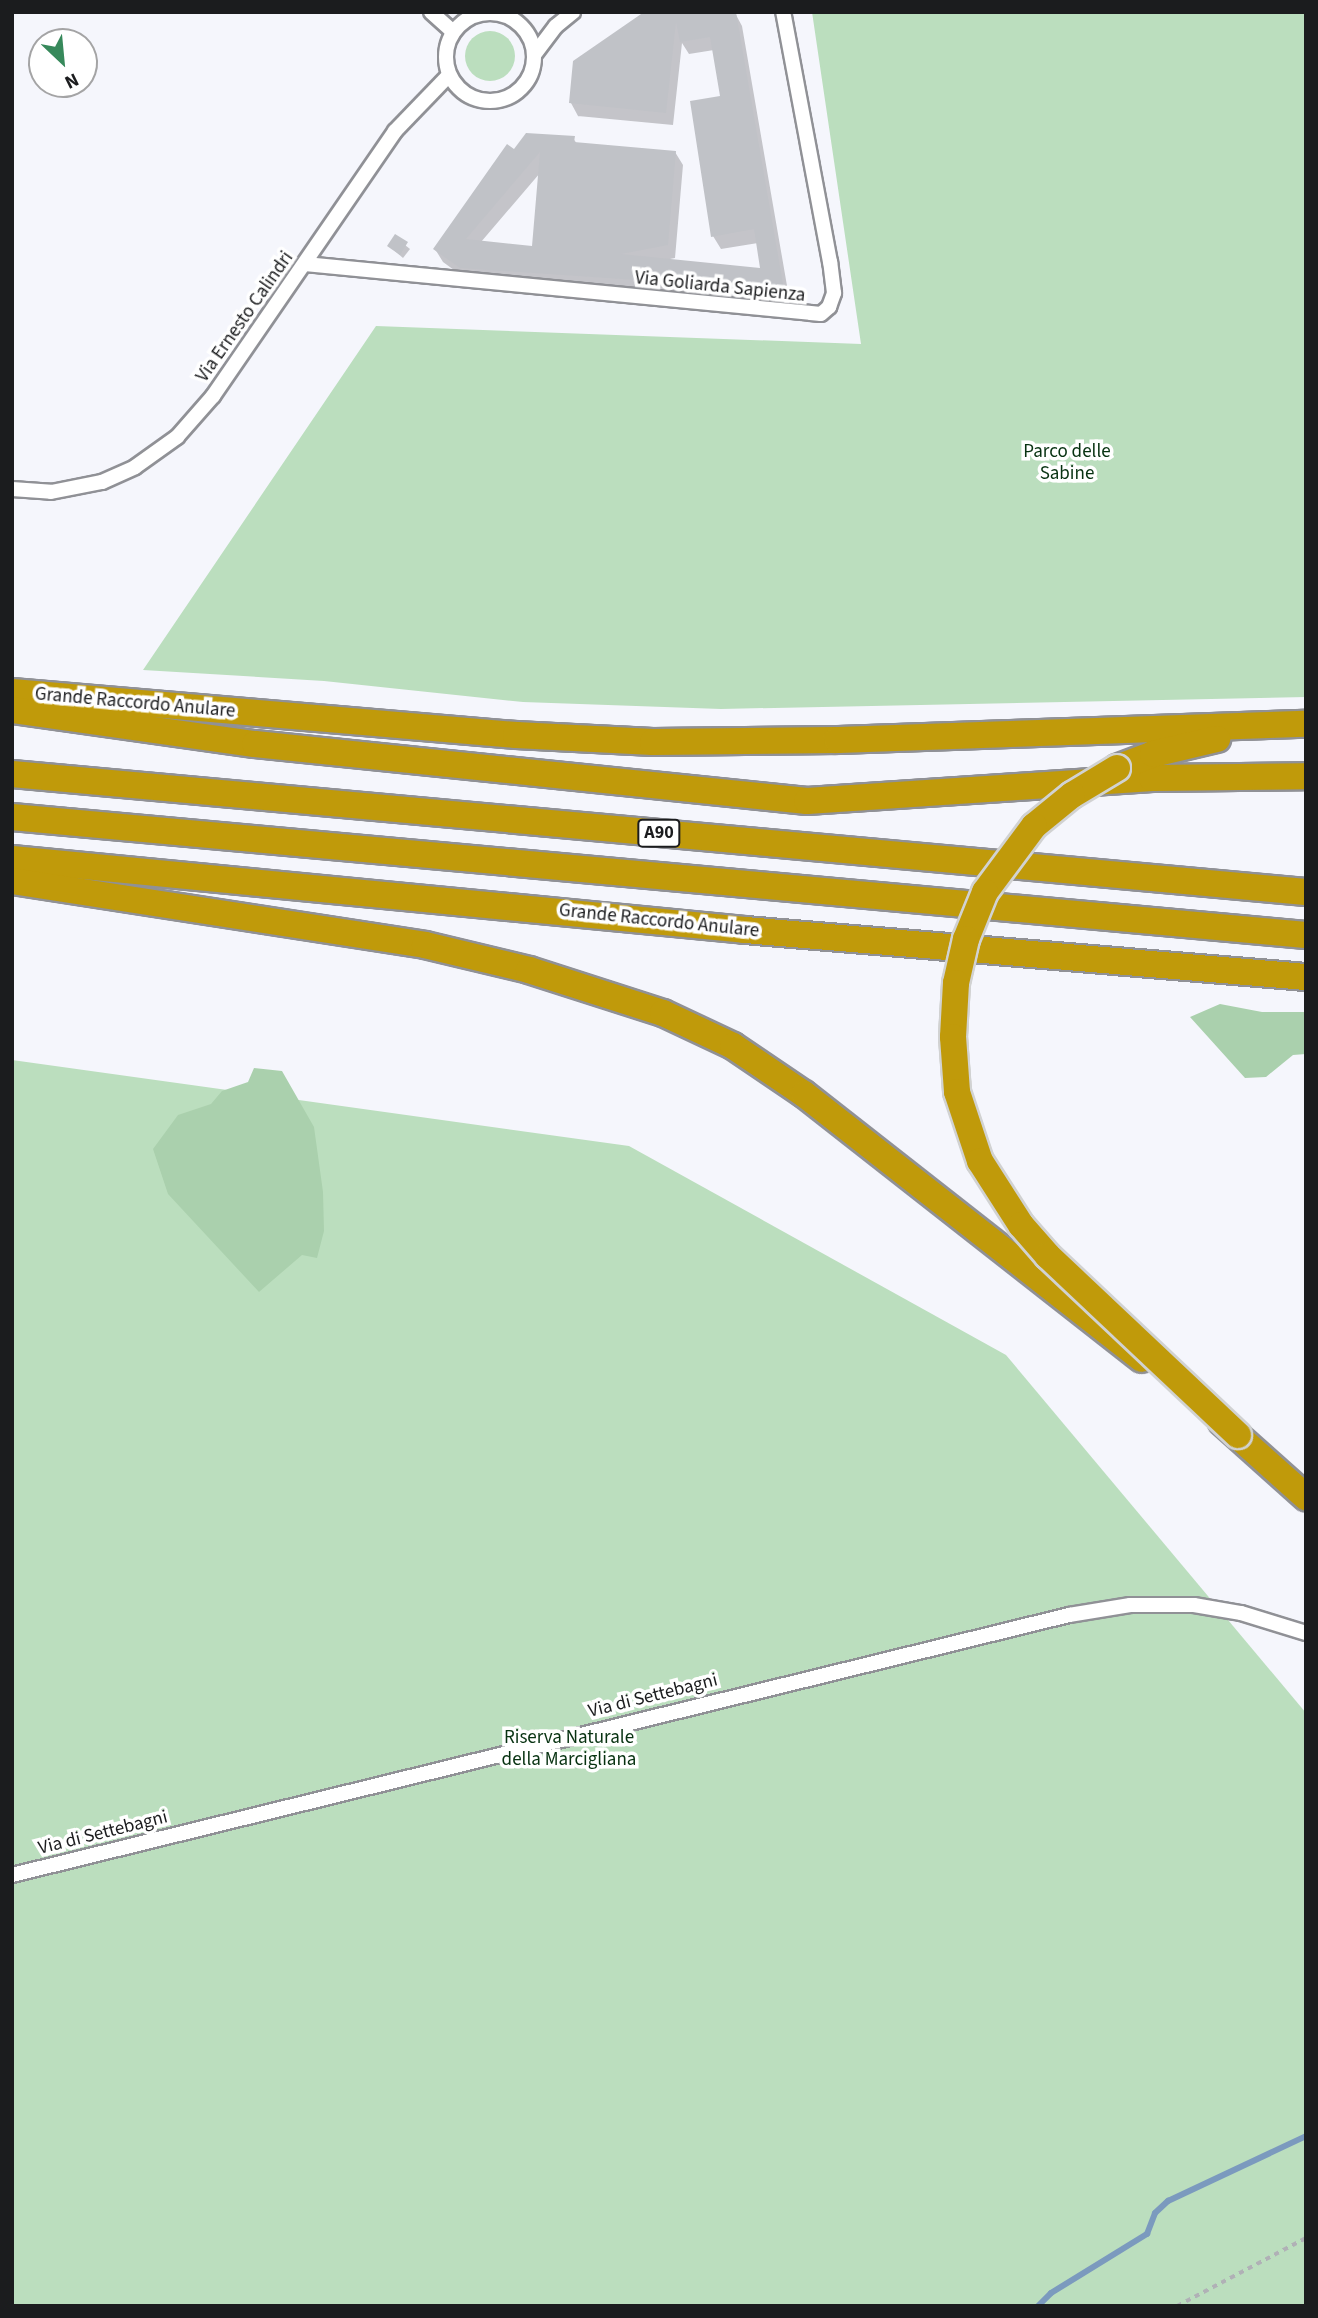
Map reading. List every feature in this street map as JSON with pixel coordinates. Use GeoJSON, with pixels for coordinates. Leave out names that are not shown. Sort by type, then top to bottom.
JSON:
{"type":"FeatureCollection","features":[{"type":"Feature","properties":{"kind":"highway","name":"Grande Raccordo Anulare"},"geometry":{"type":"LineString","coordinates":[[12,692],[587,739],[837,740],[1306,725]]}},
{"type":"Feature","properties":{"kind":"highway"},"geometry":{"type":"LineString","coordinates":[[12,710],[256,744],[807,801],[1152,778],[1306,776]]}},
{"type":"Feature","properties":{"kind":"highway"},"geometry":{"type":"LineString","coordinates":[[1306,725],[1153,754],[1097,778],[1052,810],[1020,841],[985,892],[967,939],[955,996],[957,1092],[973,1144],[999,1194],[1048,1256],[1306,1497]]}},
{"type":"Feature","properties":{"kind":"highway","name":"A90"},"geometry":{"type":"LineString","coordinates":[[12,774],[1306,892]]}},
{"type":"Feature","properties":{"kind":"highway","name":"A90"},"geometry":{"type":"LineString","coordinates":[[12,817],[1306,935]]}},
{"type":"Feature","properties":{"kind":"highway","name":"Grande Raccordo Anulare"},"geometry":{"type":"LineString","coordinates":[[12,859],[732,929],[1306,978]]}},
{"type":"Feature","properties":{"kind":"highway"},"geometry":{"type":"LineString","coordinates":[[12,881],[388,938],[593,989],[663,1013],[733,1046],[870,1142],[1238,1435]]}},
{"type":"Feature","properties":{"kind":"street"},"geometry":{"type":"LineString","coordinates":[[430,12],[453,32]]}},
{"type":"Feature","properties":{"kind":"street"},"geometry":{"type":"LineString","coordinates":[[534,55],[524,30],[502,15],[475,16],[453,32],[446,61],[449,75],[470,96],[500,100],[525,83],[534,55],[556,26],[573,12]]}},
{"type":"Feature","properties":{"kind":"street","name":"Via Goliarda Sapienza"},"geometry":{"type":"LineString","coordinates":[[305,264],[821,314],[830,307],[834,293],[783,12]]}},
{"type":"Feature","properties":{"kind":"street","name":"Via Ernesto Calindri"},"geometry":{"type":"LineString","coordinates":[[12,489],[77,489],[127,472],[156,454],[213,396],[395,131],[449,75]]}},
{"type":"Feature","properties":{"kind":"street","name":"Via di Settebagni"},"geometry":{"type":"LineString","coordinates":[[12,1875],[984,1633],[1108,1607],[1194,1605],[1262,1618],[1306,1633]]}},
{"type":"Feature","properties":{"kind":"path"},"geometry":{"type":"LineString","coordinates":[[1177,2306],[1306,2238]]}},
{"type":"Feature","properties":{"kind":"green space","name":"Parco delle Sabine"},"geometry":{"type":"Polygon","coordinates":[[[812,12],[1306,12],[1306,697],[721,709],[523,702],[324,681],[143,670],[376,326],[861,344],[812,12]]]}},
{"type":"Feature","properties":{"kind":"green space"},"geometry":{"type":"Polygon","coordinates":[[[490,31],[508,38],[515,56],[508,74],[490,81],[472,74],[465,56],[472,38],[490,31]]]}},
{"type":"Feature","properties":{"kind":"green space"},"geometry":{"type":"Polygon","coordinates":[[[1220,1004],[1262,1012],[1306,1012],[1306,1054],[1293,1055],[1266,1077],[1245,1078],[1190,1017],[1220,1004]]]}},
{"type":"Feature","properties":{"kind":"green space","name":"Riserva Naturale della Marcigliana"},"geometry":{"type":"Polygon","coordinates":[[[12,1060],[629,1146],[1006,1355],[1306,1713],[1306,2306],[12,2306],[12,1060]]]}},
{"type":"Feature","properties":{"kind":"green space"},"geometry":{"type":"Polygon","coordinates":[[[254,1068],[282,1071],[314,1127],[323,1192],[324,1231],[317,1258],[302,1255],[259,1292],[168,1194],[153,1149],[178,1115],[211,1104],[222,1091],[248,1082],[254,1068]]]}},
{"type":"Feature","properties":{"kind":"building"},"geometry":{"type":"Polygon","coordinates":[[[644,12],[736,12],[784,290],[460,268],[433,249],[507,144],[514,149],[526,133],[575,136],[574,142],[676,151],[668,245],[621,254],[760,268],[754,229],[711,237],[690,101],[720,96],[710,37],[680,42],[676,22],[666,113],[569,103],[573,61],[644,12]],[[540,152],[466,239],[532,246],[540,152]]]}},
{"type":"Feature","properties":{"kind":"building"},"geometry":{"type":"Polygon","coordinates":[[[395,234],[408,242],[400,255],[387,246],[395,234]]]}},
{"type":"Feature","properties":{"kind":"waterway"},"geometry":{"type":"LineString","coordinates":[[1038,2306],[1051,2293],[1147,2234],[1155,2213],[1168,2201],[1306,2136]]}}]}
